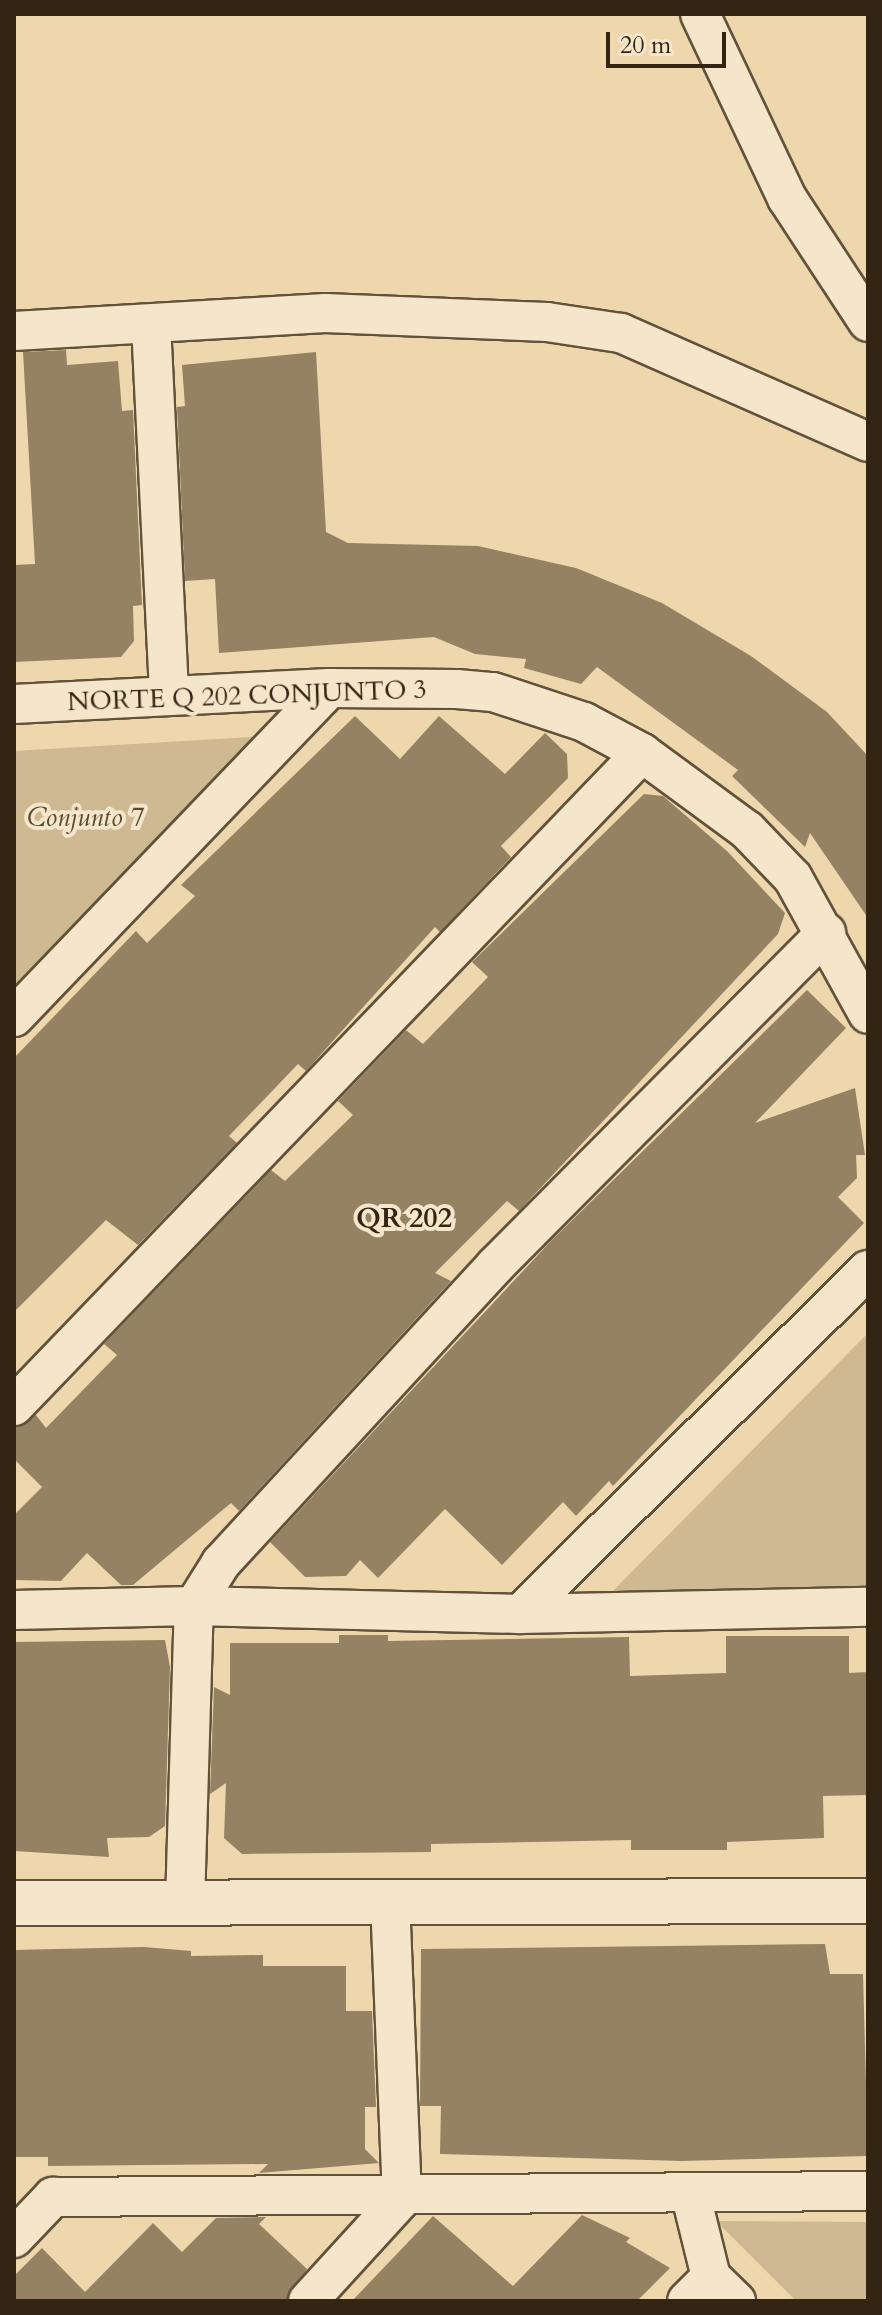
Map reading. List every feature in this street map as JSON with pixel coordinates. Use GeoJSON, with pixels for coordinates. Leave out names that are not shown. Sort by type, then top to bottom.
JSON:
{"type":"FeatureCollection","features":[{"type":"Feature","properties":{"kind":"street"},"geometry":{"type":"LineString","coordinates":[[700,14],[787,198],[868,322]]}},
{"type":"Feature","properties":{"kind":"street"},"geometry":{"type":"LineString","coordinates":[[14,331],[325,313],[477,315],[621,333],[868,442]]}},
{"type":"Feature","properties":{"kind":"street"},"geometry":{"type":"LineString","coordinates":[[151,324],[169,696]]}},
{"type":"Feature","properties":{"kind":"street"},"geometry":{"type":"LineString","coordinates":[[14,1017],[329,688]]}},
{"type":"Feature","properties":{"kind":"street","name":"NORTE Q 202 CONJUNTO 3"},"geometry":{"type":"LineString","coordinates":[[14,704],[329,688],[493,692],[584,722],[642,753],[747,830],[793,878],[868,1014]]}},
{"type":"Feature","properties":{"kind":"street"},"geometry":{"type":"LineString","coordinates":[[14,1406],[642,753]]}},
{"type":"Feature","properties":{"kind":"street"},"geometry":{"type":"LineString","coordinates":[[185,1904],[194,1606],[221,1563],[495,1266],[826,933]]}},
{"type":"Feature","properties":{"kind":"street"},"geometry":{"type":"LineString","coordinates":[[520,1614],[868,1270]]}},
{"type":"Feature","properties":{"kind":"street"},"geometry":{"type":"LineString","coordinates":[[14,1610],[194,1606],[520,1614],[868,1607]]}},
{"type":"Feature","properties":{"kind":"street"},"geometry":{"type":"LineString","coordinates":[[14,1903],[868,1901]]}},
{"type":"Feature","properties":{"kind":"street"},"geometry":{"type":"LineString","coordinates":[[308,2301],[402,2198],[390,1904]]}},
{"type":"Feature","properties":{"kind":"street"},"geometry":{"type":"LineString","coordinates":[[14,2196],[402,2198],[868,2191]]}},
{"type":"Feature","properties":{"kind":"street"},"geometry":{"type":"LineString","coordinates":[[691,2196],[711,2293]]}},
{"type":"Feature","properties":{"kind":"street"},"geometry":{"type":"LineString","coordinates":[[14,2238],[53,2197]]}},
{"type":"Feature","properties":{"kind":"green space","name":"Conjunto 7"},"geometry":{"type":"Polygon","coordinates":[[[270,736],[14,990],[14,751],[270,736]]]}},
{"type":"Feature","properties":{"kind":"green space"},"geometry":{"type":"Polygon","coordinates":[[[868,1333],[868,1603],[598,1606],[868,1333]]]}},
{"type":"Feature","properties":{"kind":"green space"},"geometry":{"type":"Polygon","coordinates":[[[716,2221],[868,2222],[868,2301],[796,2301],[716,2221]]]}},
{"type":"Feature","properties":{"kind":"building"},"geometry":{"type":"Polygon","coordinates":[[[66,350],[67,365],[118,361],[122,411],[133,410],[142,605],[133,606],[134,641],[121,657],[14,662],[14,565],[35,564],[23,352],[66,350]]]}},
{"type":"Feature","properties":{"kind":"building"},"geometry":{"type":"Polygon","coordinates":[[[316,352],[326,532],[348,543],[478,546],[576,568],[662,603],[751,656],[827,712],[868,756],[868,918],[810,833],[805,847],[732,776],[738,770],[597,667],[581,684],[524,668],[526,659],[475,654],[434,637],[219,653],[215,579],[185,581],[177,407],[185,406],[182,365],[316,352]]]}},
{"type":"Feature","properties":{"kind":"building"},"geometry":{"type":"Polygon","coordinates":[[[355,716],[400,759],[439,716],[505,774],[545,733],[567,754],[568,778],[501,846],[511,857],[440,932],[435,927],[306,1071],[298,1064],[229,1136],[237,1143],[138,1245],[106,1220],[14,1312],[14,1058],[136,931],[147,943],[195,896],[181,885],[355,716]]]}},
{"type":"Feature","properties":{"kind":"building"},"geometry":{"type":"Polygon","coordinates":[[[644,794],[663,796],[727,851],[785,913],[778,934],[519,1211],[507,1201],[435,1273],[451,1281],[239,1511],[231,1503],[133,1585],[121,1585],[87,1553],[61,1581],[14,1580],[14,1515],[42,1487],[14,1459],[14,1427],[36,1415],[46,1428],[117,1355],[104,1344],[271,1170],[285,1181],[353,1115],[338,1101],[406,1030],[423,1044],[488,977],[472,962],[644,794]]]}},
{"type":"Feature","properties":{"kind":"building"},"geometry":{"type":"Polygon","coordinates":[[[807,990],[846,1028],[755,1123],[855,1088],[865,1155],[856,1155],[857,1178],[838,1197],[864,1223],[613,1486],[609,1481],[576,1516],[563,1502],[502,1565],[445,1509],[378,1578],[360,1560],[346,1576],[305,1577],[270,1542],[551,1241],[807,990]]]}},
{"type":"Feature","properties":{"kind":"building"},"geometry":{"type":"Polygon","coordinates":[[[339,1635],[388,1635],[388,1641],[629,1637],[630,1676],[726,1673],[726,1636],[849,1636],[849,1673],[868,1672],[868,1795],[823,1796],[824,1838],[727,1842],[727,1850],[631,1850],[631,1840],[431,1844],[431,1852],[242,1854],[224,1838],[226,1783],[210,1794],[214,1687],[230,1695],[230,1643],[339,1643],[339,1635]]]}},
{"type":"Feature","properties":{"kind":"building"},"geometry":{"type":"Polygon","coordinates":[[[165,1640],[170,1667],[165,1826],[149,1837],[107,1838],[109,1857],[14,1851],[14,1642],[165,1640]]]}},
{"type":"Feature","properties":{"kind":"building"},"geometry":{"type":"Polygon","coordinates":[[[825,1944],[830,1974],[863,1974],[868,2156],[682,2161],[440,2154],[441,2106],[420,2106],[421,1949],[825,1944]]]}},
{"type":"Feature","properties":{"kind":"building"},"geometry":{"type":"Polygon","coordinates":[[[144,1947],[191,1951],[191,1956],[263,1955],[263,1966],[346,1966],[346,2011],[372,2011],[376,2107],[365,2107],[365,2149],[379,2163],[259,2173],[268,2164],[48,2166],[48,2157],[14,2157],[14,1950],[144,1947]]]}},
{"type":"Feature","properties":{"kind":"building"},"geometry":{"type":"Polygon","coordinates":[[[582,2215],[630,2238],[626,2242],[670,2268],[637,2301],[352,2301],[433,2216],[513,2286],[582,2215]]]}},
{"type":"Feature","properties":{"kind":"building"},"geometry":{"type":"Polygon","coordinates":[[[266,2217],[259,2224],[307,2269],[287,2301],[14,2301],[14,2276],[42,2248],[85,2292],[153,2223],[182,2252],[216,2218],[266,2217]]]}},
{"type":"Feature","properties":{"kind":"district","name":"QR 202"},"geometry":{"type":"Point","coordinates":[404,1218]}}]}
